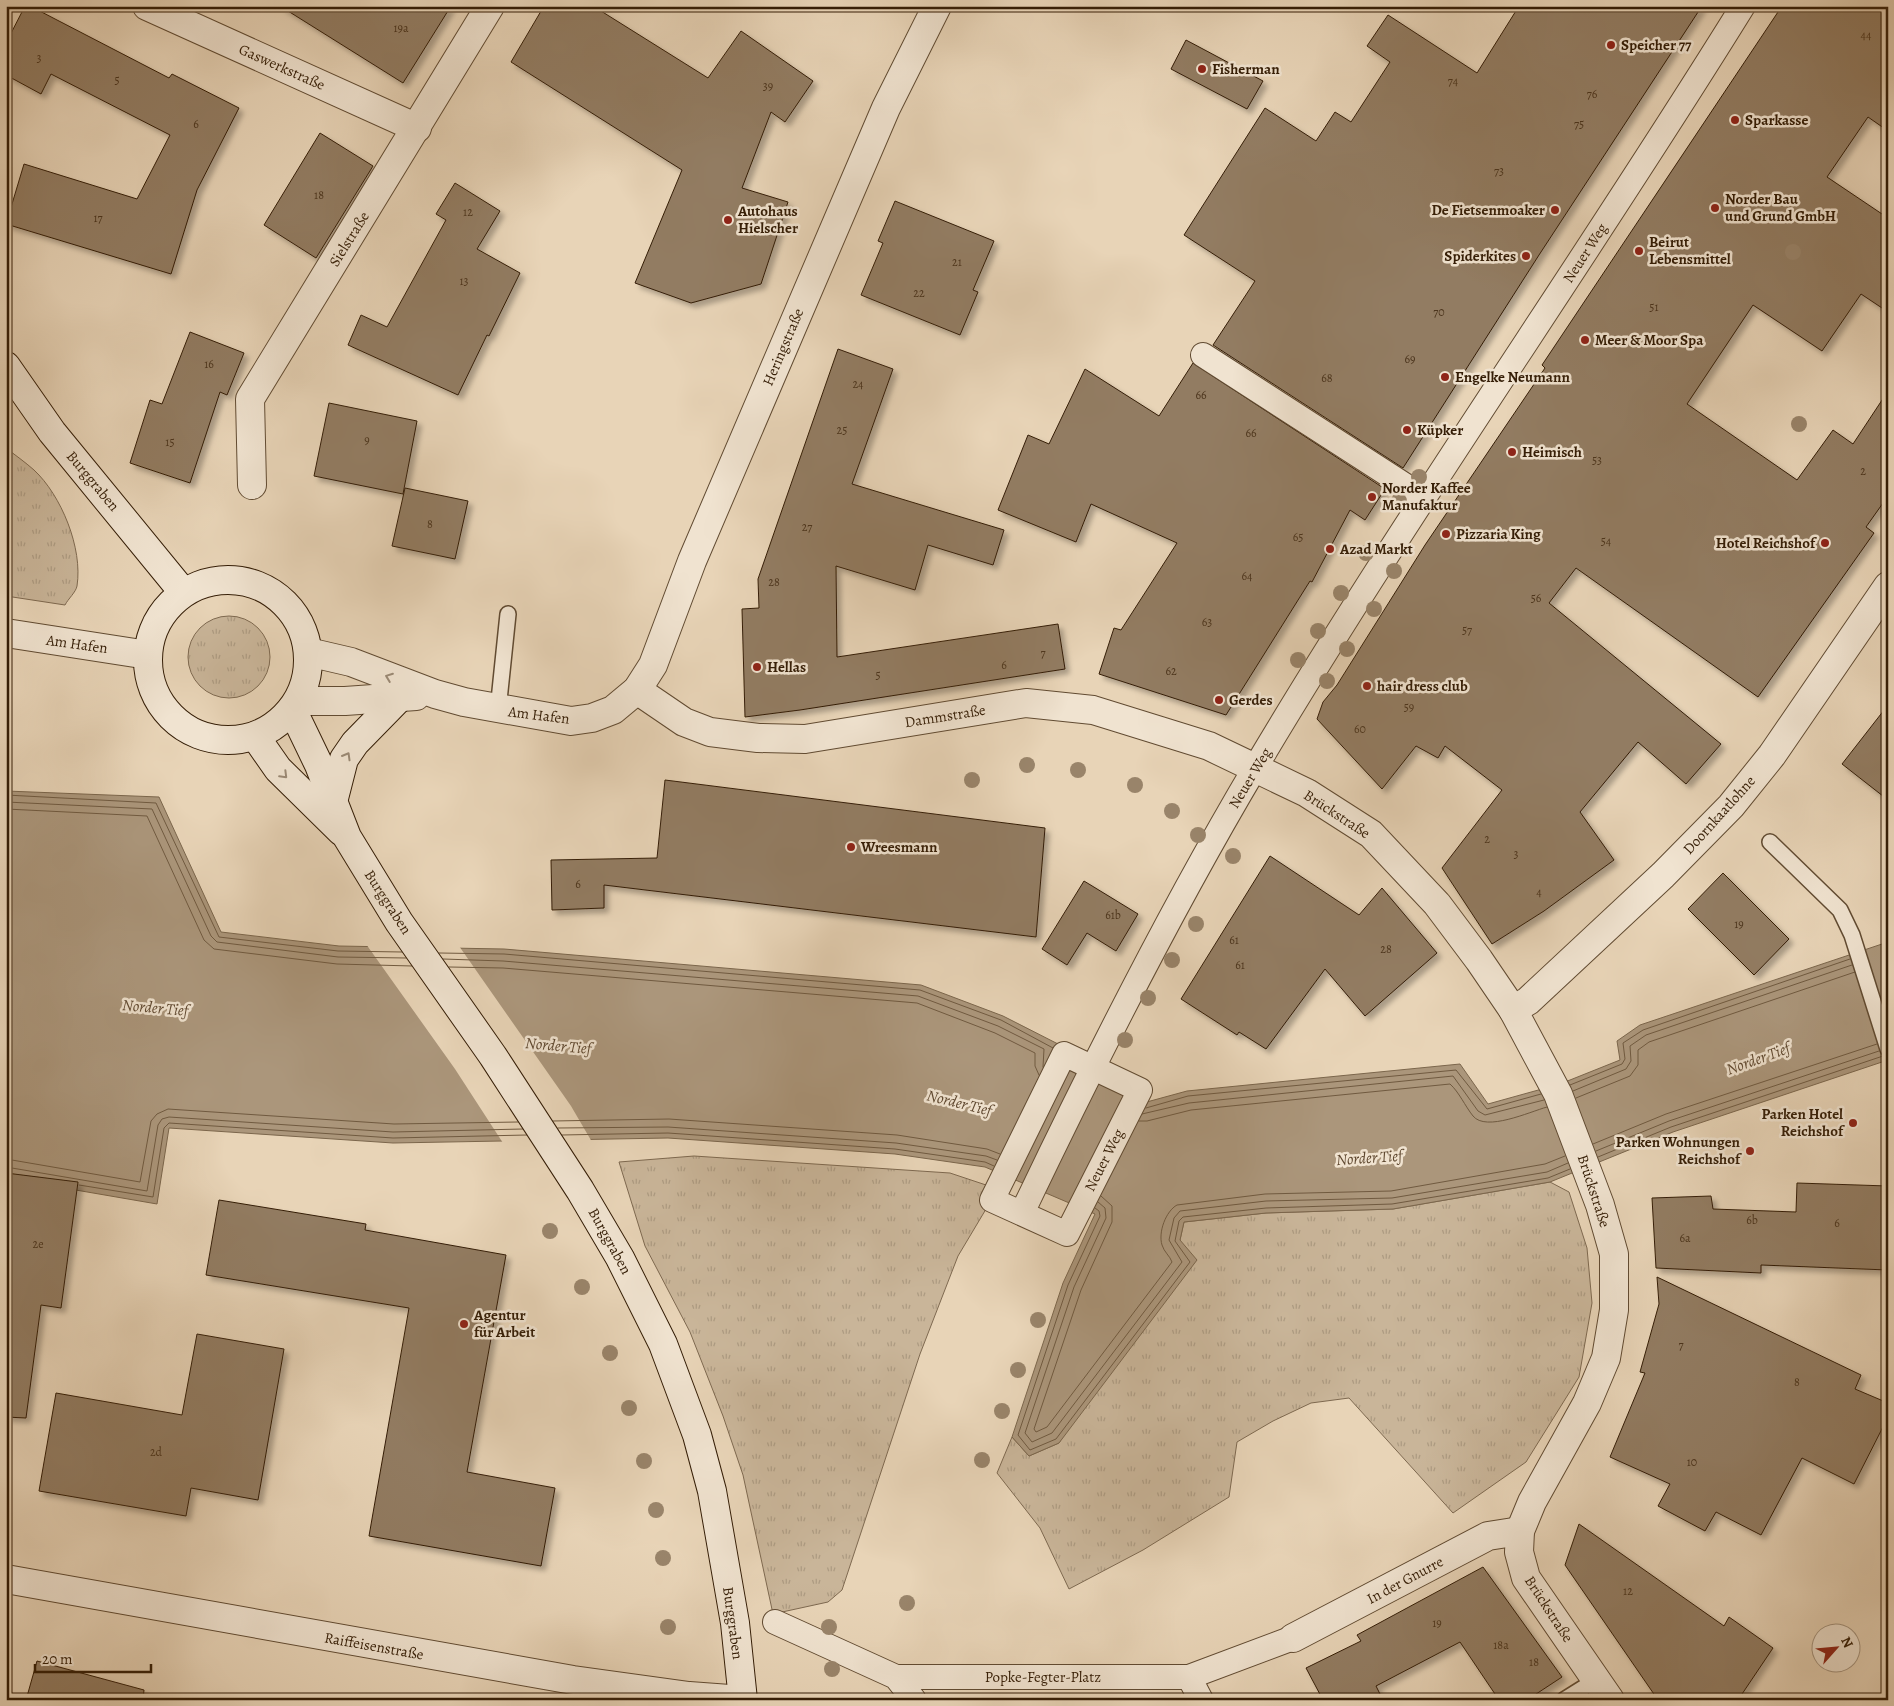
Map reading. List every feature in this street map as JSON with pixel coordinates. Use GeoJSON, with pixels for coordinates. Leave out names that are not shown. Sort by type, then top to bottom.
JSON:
{"type":"FeatureCollection","features":[{"type":"Feature","properties":{"kind":"street","name":"Gaswerkstraße"},"geometry":{"type":"LineString","coordinates":[[147,6],[417,128]]}},
{"type":"Feature","properties":{"kind":"street","name":"Sielstraße"},"geometry":{"type":"LineString","coordinates":[[252,485],[250,399],[490,6]]}},
{"type":"Feature","properties":{"kind":"street","name":"Heringstraße"},"geometry":{"type":"LineString","coordinates":[[637,690],[653,665],[696,552],[886,108],[937,6]]}},
{"type":"Feature","properties":{"kind":"street","name":"Neuer Weg"},"geometry":{"type":"LineString","coordinates":[[1022,1213],[1092,1068],[1180,899],[1255,768],[1424,497],[1554,302],[1743,6]]}},
{"type":"Feature","properties":{"kind":"street"},"geometry":{"type":"LineString","coordinates":[[1202,354],[1424,497]]}},
{"type":"Feature","properties":{"kind":"street","name":"Burggraben"},"geometry":{"type":"LineString","coordinates":[[6,366],[52,432],[183,592]]}},
{"type":"Feature","properties":{"kind":"street"},"geometry":{"type":"LineString","coordinates":[[224,579],[254,583],[280,598],[300,622],[308,652],[307,677],[295,705],[275,726],[255,736],[223,740],[193,732],[168,713],[152,686],[148,655],[154,628],[166,609],[183,592],[194,586],[224,579]]}},
{"type":"Feature","properties":{"kind":"street","name":"Doornkaatlohne"},"geometry":{"type":"LineString","coordinates":[[1512,1010],[1528,1001],[1663,875],[1730,806],[1772,755],[1888,586]]}},
{"type":"Feature","properties":{"kind":"street","name":"Am Hafen"},"geometry":{"type":"LineString","coordinates":[[6,633],[148,655]]}},
{"type":"Feature","properties":{"kind":"street","name":"Am Hafen"},"geometry":{"type":"LineString","coordinates":[[308,652],[351,662],[435,694],[498,710],[571,721],[592,718],[613,710],[637,690]]}},
{"type":"Feature","properties":{"kind":"street","name":"Dammstraße"},"geometry":{"type":"LineString","coordinates":[[637,690],[684,722],[710,732],[758,738],[805,739],[1026,703],[1093,710],[1209,746],[1255,768]]}},
{"type":"Feature","properties":{"kind":"street","name":"Am Hafen"},"geometry":{"type":"LineString","coordinates":[[295,705],[435,694]]}},
{"type":"Feature","properties":{"kind":"street"},"geometry":{"type":"LineString","coordinates":[[333,802],[344,759],[355,743],[400,697]]}},
{"type":"Feature","properties":{"kind":"street","name":"Burggraben"},"geometry":{"type":"LineString","coordinates":[[295,705],[347,837],[399,922],[493,1056],[580,1190],[620,1258],[663,1344],[697,1435],[712,1491],[735,1623],[743,1700]]}},
{"type":"Feature","properties":{"kind":"street","name":"Burggraben"},"geometry":{"type":"LineString","coordinates":[[255,736],[278,769],[347,837]]}},
{"type":"Feature","properties":{"kind":"street","name":"Brückstraße"},"geometry":{"type":"LineString","coordinates":[[1255,768],[1307,793],[1371,834],[1437,904],[1479,960],[1512,1010],[1549,1077],[1590,1173],[1614,1254],[1614,1310],[1606,1358],[1587,1403],[1532,1502],[1520,1531],[1518,1552],[1526,1578],[1603,1690]]}},
{"type":"Feature","properties":{"kind":"street","name":"Neuer Weg"},"geometry":{"type":"LineString","coordinates":[[1064,1054],[1140,1090],[1067,1234],[1022,1213],[992,1200],[1064,1054]]}},
{"type":"Feature","properties":{"kind":"street","name":"In der Gnurre"},"geometry":{"type":"LineString","coordinates":[[1293,1638],[1488,1536],[1520,1531]]}},
{"type":"Feature","properties":{"kind":"street","name":"Raiffeisenstraße"},"geometry":{"type":"LineString","coordinates":[[6,1579],[573,1680],[689,1696],[743,1700]]}},
{"type":"Feature","properties":{"kind":"street","name":"Popke-Fegter-Platz"},"geometry":{"type":"LineString","coordinates":[[775,1622],[896,1677],[1189,1677],[1293,1638]]}},
{"type":"Feature","properties":{"kind":"street","name":"Popke-Fegter-Platz"},"geometry":{"type":"LineString","coordinates":[[896,1677],[914,1700]]}},
{"type":"Feature","properties":{"kind":"street"},"geometry":{"type":"LineString","coordinates":[[1189,1677],[1201,1700]]}},
{"type":"Feature","properties":{"kind":"lane"},"geometry":{"type":"LineString","coordinates":[[498,710],[508,614]]}},
{"type":"Feature","properties":{"kind":"lane"},"geometry":{"type":"LineString","coordinates":[[1770,842],[1840,910],[1852,935],[1888,1049]]}},
{"type":"Feature","properties":{"kind":"lane"},"geometry":{"type":"LineString","coordinates":[[1564,1700],[1603,1690]]}},
{"type":"Feature","properties":{"kind":"green space"},"geometry":{"type":"Polygon","coordinates":[[[6,448],[31,467],[44,481],[53,493],[68,523],[77,555],[78,571],[77,586],[65,605],[6,596],[6,448]]]}},
{"type":"Feature","properties":{"kind":"green space"},"geometry":{"type":"Polygon","coordinates":[[[229,616],[245,619],[258,628],[267,641],[270,657],[267,673],[258,686],[245,695],[229,698],[213,695],[200,686],[191,673],[188,657],[191,641],[200,628],[213,619],[229,616]]]}},
{"type":"Feature","properties":{"kind":"green space"},"geometry":{"type":"Polygon","coordinates":[[[694,1156],[950,1173],[998,1189],[958,1256],[920,1354],[842,1590],[828,1602],[773,1614],[743,1475],[723,1416],[690,1332],[645,1246],[619,1162],[694,1156]]]}},
{"type":"Feature","properties":{"kind":"green space"},"geometry":{"type":"Polygon","coordinates":[[[1550,1182],[1569,1192],[1587,1248],[1592,1303],[1579,1377],[1526,1462],[1453,1513],[1349,1398],[1311,1403],[1273,1421],[1237,1442],[1229,1497],[1143,1550],[1069,1589],[1040,1528],[997,1473],[1012,1437],[1029,1456],[1059,1443],[1180,1240],[1184,1222],[1266,1213],[1393,1209],[1550,1182]]]}},
{"type":"Feature","properties":{"kind":"water","name":"Norder Tief"},"geometry":{"type":"Polygon","coordinates":[[[6,791],[159,797],[221,932],[339,946],[504,949],[921,985],[1003,1016],[1060,1045],[1053,1063],[1143,1103],[1187,1091],[1460,1064],[1488,1104],[1560,1084],[1620,1060],[1617,1041],[1640,1025],[1888,942],[1888,1060],[1673,1132],[1550,1182],[1393,1209],[1266,1213],[1184,1222],[1180,1240],[1197,1260],[1059,1443],[1029,1456],[1012,1437],[1063,1283],[1095,1214],[985,1167],[895,1154],[668,1138],[393,1143],[169,1128],[157,1204],[6,1178],[6,791]]]}},
{"type":"Feature","properties":{"kind":"pier"},"geometry":{"type":"Polygon","coordinates":[[[366,944],[459,946],[571,1106],[592,1142],[503,1143],[455,1069],[366,944]]]}},
{"type":"Feature","properties":{"kind":"building"},"geometry":{"type":"Polygon","coordinates":[[[25,6],[30,6],[169,78],[172,74],[239,108],[197,190],[171,274],[6,224],[24,164],[137,199],[170,135],[51,74],[41,94],[6,75],[6,43],[25,6]]]}},
{"type":"Feature","properties":{"kind":"building"},"geometry":{"type":"Polygon","coordinates":[[[280,6],[451,6],[403,83],[280,6]]]}},
{"type":"Feature","properties":{"kind":"building"},"geometry":{"type":"Polygon","coordinates":[[[544,6],[593,6],[708,78],[741,31],[813,81],[785,122],[771,112],[742,188],[788,202],[761,284],[691,303],[635,283],[682,170],[511,62],[544,6]]]}},
{"type":"Feature","properties":{"kind":"building"},"geometry":{"type":"Polygon","coordinates":[[[1519,6],[1702,6],[1539,255],[1403,468],[1213,345],[1255,281],[1184,235],[1265,108],[1316,141],[1335,112],[1351,122],[1390,62],[1367,46],[1388,15],[1477,73],[1519,6]]]}},
{"type":"Feature","properties":{"kind":"building"},"geometry":{"type":"Polygon","coordinates":[[[1782,6],[1888,6],[1888,131],[1868,117],[1827,177],[1888,218],[1888,312],[1861,294],[1822,351],[1753,305],[1687,404],[1797,480],[1833,430],[1853,444],[1888,391],[1888,496],[1866,527],[1874,533],[1758,697],[1576,568],[1549,603],[1721,744],[1686,784],[1638,742],[1580,812],[1614,860],[1544,911],[1492,944],[1442,868],[1502,790],[1445,746],[1438,758],[1416,746],[1382,789],[1317,719],[1323,702],[1337,685],[1425,545],[1545,368],[1542,365],[1782,6]]]}},
{"type":"Feature","properties":{"kind":"building"},"geometry":{"type":"Polygon","coordinates":[[[1186,40],[1263,81],[1247,109],[1171,69],[1186,40]]]}},
{"type":"Feature","properties":{"kind":"building"},"geometry":{"type":"Polygon","coordinates":[[[320,133],[373,166],[316,258],[264,225],[320,133]]]}},
{"type":"Feature","properties":{"kind":"building"},"geometry":{"type":"Polygon","coordinates":[[[455,183],[500,211],[477,249],[520,273],[458,395],[348,345],[361,315],[387,327],[446,220],[436,214],[455,183]]]}},
{"type":"Feature","properties":{"kind":"building"},"geometry":{"type":"Polygon","coordinates":[[[895,201],[994,241],[973,290],[978,292],[960,335],[861,295],[883,243],[878,241],[895,201]]]}},
{"type":"Feature","properties":{"kind":"building"},"geometry":{"type":"Polygon","coordinates":[[[190,332],[244,353],[227,395],[220,392],[190,483],[130,463],[150,400],[162,404],[190,332]]]}},
{"type":"Feature","properties":{"kind":"building"},"geometry":{"type":"Polygon","coordinates":[[[838,349],[893,369],[852,484],[1004,530],[993,565],[928,545],[915,590],[836,566],[837,657],[1058,624],[1065,669],[745,717],[742,609],[759,608],[758,579],[838,349]]]}},
{"type":"Feature","properties":{"kind":"building"},"geometry":{"type":"Polygon","coordinates":[[[1193,363],[1385,489],[1365,520],[1350,510],[1312,582],[1310,581],[1226,715],[1099,674],[1114,628],[1121,630],[1177,543],[1091,504],[1076,542],[998,510],[1028,435],[1049,444],[1085,369],[1159,416],[1193,363]]]}},
{"type":"Feature","properties":{"kind":"building"},"geometry":{"type":"Polygon","coordinates":[[[329,403],[417,421],[403,494],[314,476],[329,403]]]}},
{"type":"Feature","properties":{"kind":"building"},"geometry":{"type":"Polygon","coordinates":[[[405,488],[468,501],[455,559],[392,546],[405,488]]]}},
{"type":"Feature","properties":{"kind":"building"},"geometry":{"type":"Polygon","coordinates":[[[1888,705],[1888,800],[1842,764],[1888,705]]]}},
{"type":"Feature","properties":{"kind":"building","name":"Wreesmann"},"geometry":{"type":"Polygon","coordinates":[[[665,780],[1045,828],[1036,937],[604,885],[604,908],[552,910],[551,860],[657,858],[665,780]]]}},
{"type":"Feature","properties":{"kind":"building"},"geometry":{"type":"Polygon","coordinates":[[[1270,856],[1359,915],[1382,888],[1437,953],[1365,1016],[1325,969],[1266,1049],[1239,1032],[1237,1035],[1181,999],[1270,856]]]}},
{"type":"Feature","properties":{"kind":"building"},"geometry":{"type":"Polygon","coordinates":[[[1723,873],[1789,939],[1754,975],[1688,909],[1723,873]]]}},
{"type":"Feature","properties":{"kind":"building"},"geometry":{"type":"Polygon","coordinates":[[[1084,881],[1138,914],[1116,951],[1087,933],[1067,965],[1042,949],[1084,881]]]}},
{"type":"Feature","properties":{"kind":"building"},"geometry":{"type":"Polygon","coordinates":[[[6,1173],[78,1182],[61,1308],[41,1305],[26,1418],[6,1417],[6,1173]]]}},
{"type":"Feature","properties":{"kind":"building"},"geometry":{"type":"Polygon","coordinates":[[[1797,1183],[1888,1186],[1888,1270],[1761,1265],[1761,1273],[1656,1268],[1652,1198],[1711,1196],[1713,1209],[1796,1212],[1797,1183]]]}},
{"type":"Feature","properties":{"kind":"building"},"geometry":{"type":"Polygon","coordinates":[[[219,1200],[366,1224],[365,1230],[506,1255],[467,1472],[555,1488],[541,1566],[369,1536],[409,1308],[206,1275],[219,1200]]]}},
{"type":"Feature","properties":{"kind":"building"},"geometry":{"type":"Polygon","coordinates":[[[1657,1277],[1861,1375],[1855,1389],[1888,1403],[1888,1417],[1854,1484],[1802,1458],[1761,1535],[1716,1512],[1705,1531],[1658,1506],[1670,1484],[1610,1457],[1645,1373],[1640,1372],[1659,1304],[1657,1277]]]}},
{"type":"Feature","properties":{"kind":"building"},"geometry":{"type":"Polygon","coordinates":[[[197,1334],[284,1349],[258,1500],[191,1488],[186,1516],[39,1491],[56,1393],[182,1415],[197,1334]]]}},
{"type":"Feature","properties":{"kind":"building"},"geometry":{"type":"Polygon","coordinates":[[[1579,1524],[1724,1626],[1729,1617],[1773,1648],[1738,1700],[1658,1700],[1565,1565],[1579,1524]]]}},
{"type":"Feature","properties":{"kind":"building"},"geometry":{"type":"Polygon","coordinates":[[[1483,1567],[1562,1677],[1527,1700],[1499,1700],[1460,1642],[1376,1686],[1383,1700],[1323,1700],[1306,1668],[1361,1641],[1357,1635],[1483,1567]]]}},
{"type":"Feature","properties":{"kind":"building"},"geometry":{"type":"Polygon","coordinates":[[[37,1661],[144,1690],[143,1700],[26,1700],[37,1661]]]}},
{"type":"Feature","properties":{"kind":"place","name":"Speicher 77"},"geometry":{"type":"Point","coordinates":[1611,45]}},
{"type":"Feature","properties":{"kind":"place","name":"Fisherman"},"geometry":{"type":"Point","coordinates":[1202,69]}},
{"type":"Feature","properties":{"kind":"place","name":"Sparkasse"},"geometry":{"type":"Point","coordinates":[1735,120]}},
{"type":"Feature","properties":{"kind":"place","name":"Norder Bau und Grund GmbH"},"geometry":{"type":"Point","coordinates":[1715,208]}},
{"type":"Feature","properties":{"kind":"place","name":"De Fietsenmoaker"},"geometry":{"type":"Point","coordinates":[1555,210]}},
{"type":"Feature","properties":{"kind":"place","name":"Autohaus Hielscher"},"geometry":{"type":"Point","coordinates":[728,220]}},
{"type":"Feature","properties":{"kind":"place","name":"Beirut Lebensmittel"},"geometry":{"type":"Point","coordinates":[1639,251]}},
{"type":"Feature","properties":{"kind":"place","name":"Spiderkites"},"geometry":{"type":"Point","coordinates":[1526,256]}},
{"type":"Feature","properties":{"kind":"place","name":"Meer & Moor Spa"},"geometry":{"type":"Point","coordinates":[1585,340]}},
{"type":"Feature","properties":{"kind":"place","name":"Engelke Neumann"},"geometry":{"type":"Point","coordinates":[1445,377]}},
{"type":"Feature","properties":{"kind":"place","name":"Küpker"},"geometry":{"type":"Point","coordinates":[1407,430]}},
{"type":"Feature","properties":{"kind":"place","name":"Heimisch"},"geometry":{"type":"Point","coordinates":[1512,452]}},
{"type":"Feature","properties":{"kind":"place","name":"Norder Kaffee Manufaktur"},"geometry":{"type":"Point","coordinates":[1372,497]}},
{"type":"Feature","properties":{"kind":"place","name":"Pizzaria King"},"geometry":{"type":"Point","coordinates":[1446,534]}},
{"type":"Feature","properties":{"kind":"place","name":"Hotel Reichshof"},"geometry":{"type":"Point","coordinates":[1825,543]}},
{"type":"Feature","properties":{"kind":"place","name":"Azad Markt"},"geometry":{"type":"Point","coordinates":[1330,549]}},
{"type":"Feature","properties":{"kind":"place","name":"Hellas"},"geometry":{"type":"Point","coordinates":[757,667]}},
{"type":"Feature","properties":{"kind":"place","name":"hair dress club"},"geometry":{"type":"Point","coordinates":[1367,686]}},
{"type":"Feature","properties":{"kind":"place","name":"Gerdes"},"geometry":{"type":"Point","coordinates":[1219,700]}},
{"type":"Feature","properties":{"kind":"place","name":"Wreesmann"},"geometry":{"type":"Point","coordinates":[851,847]}},
{"type":"Feature","properties":{"kind":"place","name":"Parken Hotel Reichshof"},"geometry":{"type":"Point","coordinates":[1853,1123]}},
{"type":"Feature","properties":{"kind":"place","name":"Parken Wohnungen Reichshof"},"geometry":{"type":"Point","coordinates":[1750,1151]}},
{"type":"Feature","properties":{"kind":"place","name":"Agentur für Arbeit"},"geometry":{"type":"Point","coordinates":[464,1324]}}]}
